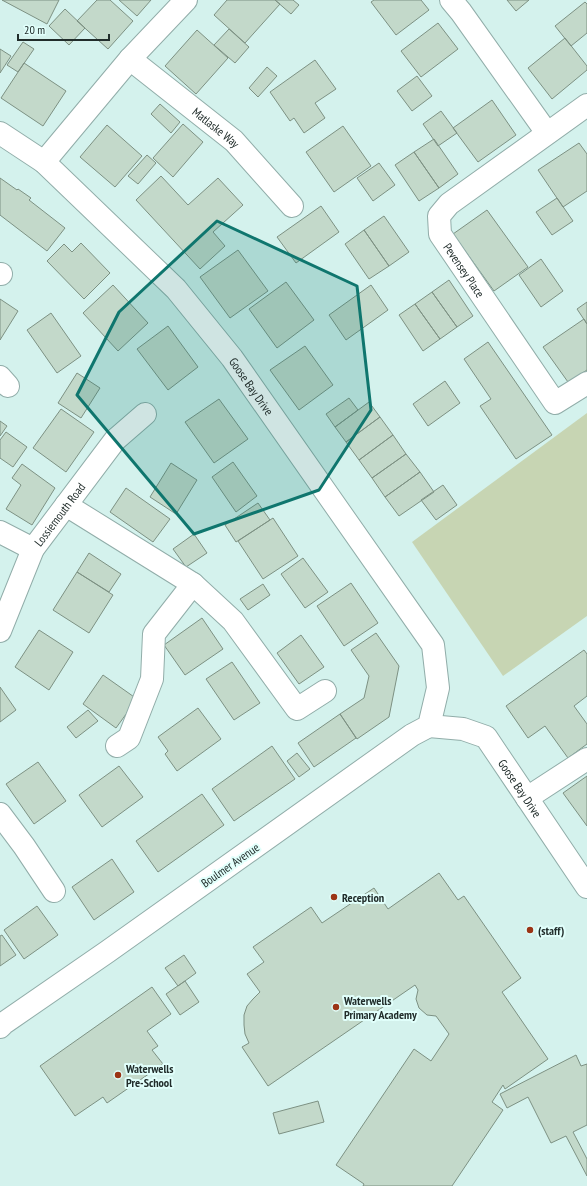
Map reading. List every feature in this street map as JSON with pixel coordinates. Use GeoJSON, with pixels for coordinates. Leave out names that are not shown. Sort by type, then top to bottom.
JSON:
{"type":"FeatureCollection","features":[{"type":"Feature","properties":{"kind":"street"},"geometry":{"type":"LineString","coordinates":[[44,162],[130,59],[186,0]]}},
{"type":"Feature","properties":{"kind":"street"},"geometry":{"type":"LineString","coordinates":[[451,0],[547,133]]}},
{"type":"Feature","properties":{"kind":"street","name":"Matlaske Way"},"geometry":{"type":"LineString","coordinates":[[130,59],[234,141],[292,206]]}},
{"type":"Feature","properties":{"kind":"street","name":"Pevensey Place"},"geometry":{"type":"LineString","coordinates":[[587,105],[449,204],[439,216],[440,234],[555,403],[587,383]]}},
{"type":"Feature","properties":{"kind":"street","name":"Goose Bay Drive"},"geometry":{"type":"LineString","coordinates":[[0,133],[44,162],[176,289],[232,358],[434,645],[438,688],[429,726],[463,728],[486,737],[587,887]]}},
{"type":"Feature","properties":{"kind":"street","name":"Lossiemouth Road"},"geometry":{"type":"LineString","coordinates":[[0,631],[33,548],[115,440],[146,414]]}},
{"type":"Feature","properties":{"kind":"street"},"geometry":{"type":"LineString","coordinates":[[66,505],[193,584],[233,622],[297,709],[325,691]]}},
{"type":"Feature","properties":{"kind":"street"},"geometry":{"type":"LineString","coordinates":[[0,532],[33,548]]}},
{"type":"Feature","properties":{"kind":"street"},"geometry":{"type":"LineString","coordinates":[[117,746],[129,738],[152,680],[154,634],[193,584]]}},
{"type":"Feature","properties":{"kind":"street","name":"Boulmer Avenue"},"geometry":{"type":"LineString","coordinates":[[0,1027],[412,735],[429,726]]}},
{"type":"Feature","properties":{"kind":"street"},"geometry":{"type":"LineString","coordinates":[[527,798],[587,760]]}},
{"type":"Feature","properties":{"kind":"street"},"geometry":{"type":"LineString","coordinates":[[0,814],[54,890]]}},
{"type":"Feature","properties":{"kind":"highlighted area"},"geometry":{"type":"Polygon","coordinates":[[[217,221],[357,286],[371,410],[319,490],[194,534],[77,395],[119,312],[217,221]]]}},
{"type":"Feature","properties":{"kind":"green space"},"geometry":{"type":"Polygon","coordinates":[[[587,413],[587,616],[503,676],[412,542],[587,413]]]}},
{"type":"Feature","properties":{"kind":"building"},"geometry":{"type":"Polygon","coordinates":[[[2,0],[59,0],[47,24],[2,0]]]}},
{"type":"Feature","properties":{"kind":"building"},"geometry":{"type":"Polygon","coordinates":[[[97,0],[110,0],[133,21],[108,49],[77,21],[97,0]]]}},
{"type":"Feature","properties":{"kind":"building"},"geometry":{"type":"Polygon","coordinates":[[[119,0],[151,0],[137,16],[119,0]]]}},
{"type":"Feature","properties":{"kind":"building"},"geometry":{"type":"Polygon","coordinates":[[[227,0],[275,0],[280,4],[245,43],[214,15],[227,0]]]}},
{"type":"Feature","properties":{"kind":"building"},"geometry":{"type":"Polygon","coordinates":[[[275,0],[293,0],[299,5],[291,14],[275,0]]]}},
{"type":"Feature","properties":{"kind":"building"},"geometry":{"type":"Polygon","coordinates":[[[374,0],[421,0],[429,10],[396,35],[371,2],[374,0]]]}},
{"type":"Feature","properties":{"kind":"building"},"geometry":{"type":"Polygon","coordinates":[[[507,0],[529,0],[516,11],[507,0]]]}},
{"type":"Feature","properties":{"kind":"building"},"geometry":{"type":"Polygon","coordinates":[[[585,2],[587,4],[587,33],[571,46],[555,26],[585,2]]]}},
{"type":"Feature","properties":{"kind":"building"},"geometry":{"type":"Polygon","coordinates":[[[65,9],[85,28],[69,45],[49,26],[65,9]]]}},
{"type":"Feature","properties":{"kind":"building"},"geometry":{"type":"Polygon","coordinates":[[[438,23],[458,49],[421,77],[401,51],[438,23]]]}},
{"type":"Feature","properties":{"kind":"building"},"geometry":{"type":"Polygon","coordinates":[[[229,29],[249,47],[235,63],[214,45],[229,29]]]}},
{"type":"Feature","properties":{"kind":"building"},"geometry":{"type":"Polygon","coordinates":[[[197,30],[228,58],[196,94],[165,66],[197,30]]]}},
{"type":"Feature","properties":{"kind":"building"},"geometry":{"type":"Polygon","coordinates":[[[565,38],[587,66],[587,70],[552,99],[528,68],[565,38]]]}},
{"type":"Feature","properties":{"kind":"building"},"geometry":{"type":"Polygon","coordinates":[[[23,42],[34,49],[18,72],[7,65],[23,42]]]}},
{"type":"Feature","properties":{"kind":"building"},"geometry":{"type":"Polygon","coordinates":[[[0,49],[11,56],[0,73],[0,49]]]}},
{"type":"Feature","properties":{"kind":"building"},"geometry":{"type":"Polygon","coordinates":[[[315,60],[336,89],[315,103],[325,118],[304,133],[294,118],[290,121],[270,92],[315,60]]]}},
{"type":"Feature","properties":{"kind":"building"},"geometry":{"type":"Polygon","coordinates":[[[24,63],[66,91],[43,126],[1,98],[24,63]]]}},
{"type":"Feature","properties":{"kind":"building"},"geometry":{"type":"Polygon","coordinates":[[[267,67],[277,76],[258,97],[249,88],[267,67]]]}},
{"type":"Feature","properties":{"kind":"building"},"geometry":{"type":"Polygon","coordinates":[[[417,76],[432,96],[412,111],[397,91],[417,76]]]}},
{"type":"Feature","properties":{"kind":"building"},"geometry":{"type":"Polygon","coordinates":[[[492,100],[516,135],[478,162],[453,128],[492,100]]]}},
{"type":"Feature","properties":{"kind":"building"},"geometry":{"type":"Polygon","coordinates":[[[160,104],[180,122],[171,133],[151,114],[160,104]]]}},
{"type":"Feature","properties":{"kind":"building"},"geometry":{"type":"Polygon","coordinates":[[[441,111],[457,133],[438,146],[423,124],[441,111]]]}},
{"type":"Feature","properties":{"kind":"building"},"geometry":{"type":"Polygon","coordinates":[[[183,124],[203,142],[173,177],[153,158],[183,124]]]}},
{"type":"Feature","properties":{"kind":"building"},"geometry":{"type":"Polygon","coordinates":[[[107,125],[142,156],[115,187],[80,157],[107,125]]]}},
{"type":"Feature","properties":{"kind":"building"},"geometry":{"type":"Polygon","coordinates":[[[343,126],[371,166],[334,192],[306,152],[343,126]]]}},
{"type":"Feature","properties":{"kind":"building"},"geometry":{"type":"Polygon","coordinates":[[[434,139],[458,174],[439,188],[414,152],[434,139]]]}},
{"type":"Feature","properties":{"kind":"building"},"geometry":{"type":"Polygon","coordinates":[[[579,143],[587,154],[587,191],[563,207],[538,170],[579,143]]]}},
{"type":"Feature","properties":{"kind":"building"},"geometry":{"type":"Polygon","coordinates":[[[414,152],[439,188],[419,201],[395,165],[414,152]]]}},
{"type":"Feature","properties":{"kind":"building"},"geometry":{"type":"Polygon","coordinates":[[[147,155],[156,163],[138,184],[128,176],[147,155]]]}},
{"type":"Feature","properties":{"kind":"building"},"geometry":{"type":"Polygon","coordinates":[[[379,163],[395,185],[373,201],[357,178],[379,163]]]}},
{"type":"Feature","properties":{"kind":"building"},"geometry":{"type":"Polygon","coordinates":[[[161,176],[188,205],[218,178],[243,205],[213,232],[225,246],[200,269],[136,200],[161,176]]]}},
{"type":"Feature","properties":{"kind":"building"},"geometry":{"type":"Polygon","coordinates":[[[0,178],[31,198],[29,200],[65,228],[47,251],[0,215],[0,178]]]}},
{"type":"Feature","properties":{"kind":"building"},"geometry":{"type":"Polygon","coordinates":[[[557,198],[573,221],[552,235],[536,212],[557,198]]]}},
{"type":"Feature","properties":{"kind":"building"},"geometry":{"type":"Polygon","coordinates":[[[321,206],[339,232],[296,263],[277,237],[321,206]]]}},
{"type":"Feature","properties":{"kind":"building"},"geometry":{"type":"Polygon","coordinates":[[[487,210],[528,267],[494,291],[453,234],[487,210]]]}},
{"type":"Feature","properties":{"kind":"building"},"geometry":{"type":"Polygon","coordinates":[[[384,216],[409,252],[389,266],[364,230],[384,216]]]}},
{"type":"Feature","properties":{"kind":"building"},"geometry":{"type":"Polygon","coordinates":[[[364,230],[389,266],[369,279],[345,244],[364,230]]]}},
{"type":"Feature","properties":{"kind":"building"},"geometry":{"type":"Polygon","coordinates":[[[81,243],[110,273],[84,299],[47,261],[64,244],[72,252],[81,243]]]}},
{"type":"Feature","properties":{"kind":"building"},"geometry":{"type":"Polygon","coordinates":[[[238,250],[268,291],[230,318],[200,277],[238,250]]]}},
{"type":"Feature","properties":{"kind":"building"},"geometry":{"type":"Polygon","coordinates":[[[541,259],[563,291],[541,307],[519,275],[541,259]]]}},
{"type":"Feature","properties":{"kind":"building"},"geometry":{"type":"Polygon","coordinates":[[[449,280],[473,316],[457,327],[432,292],[449,280]]]}},
{"type":"Feature","properties":{"kind":"building"},"geometry":{"type":"Polygon","coordinates":[[[286,282],[314,320],[277,348],[249,309],[286,282]]]}},
{"type":"Feature","properties":{"kind":"building"},"geometry":{"type":"Polygon","coordinates":[[[113,285],[148,323],[118,351],[83,313],[113,285]]]}},
{"type":"Feature","properties":{"kind":"building"},"geometry":{"type":"Polygon","coordinates":[[[371,285],[388,310],[346,340],[329,315],[371,285]]]}},
{"type":"Feature","properties":{"kind":"building"},"geometry":{"type":"Polygon","coordinates":[[[432,292],[457,327],[440,339],[415,304],[432,292]]]}},
{"type":"Feature","properties":{"kind":"building"},"geometry":{"type":"Polygon","coordinates":[[[0,299],[18,311],[0,340],[0,299]]]}},
{"type":"Feature","properties":{"kind":"building"},"geometry":{"type":"Polygon","coordinates":[[[587,302],[587,324],[577,309],[587,302]]]}},
{"type":"Feature","properties":{"kind":"building"},"geometry":{"type":"Polygon","coordinates":[[[415,304],[440,339],[423,351],[399,315],[415,304]]]}},
{"type":"Feature","properties":{"kind":"building"},"geometry":{"type":"Polygon","coordinates":[[[51,313],[81,356],[57,373],[27,330],[51,313]]]}},
{"type":"Feature","properties":{"kind":"building"},"geometry":{"type":"Polygon","coordinates":[[[584,319],[587,324],[587,370],[568,382],[543,347],[584,319]]]}},
{"type":"Feature","properties":{"kind":"building"},"geometry":{"type":"Polygon","coordinates":[[[168,326],[198,367],[168,390],[137,349],[168,326]]]}},
{"type":"Feature","properties":{"kind":"building"},"geometry":{"type":"Polygon","coordinates":[[[488,342],[552,435],[516,459],[480,406],[491,399],[464,359],[488,342]]]}},
{"type":"Feature","properties":{"kind":"building"},"geometry":{"type":"Polygon","coordinates":[[[305,346],[333,385],[299,410],[270,370],[305,346]]]}},
{"type":"Feature","properties":{"kind":"building"},"geometry":{"type":"Polygon","coordinates":[[[77,373],[100,388],[81,418],[58,403],[77,373]]]}},
{"type":"Feature","properties":{"kind":"building"},"geometry":{"type":"Polygon","coordinates":[[[445,381],[460,403],[428,426],[413,404],[445,381]]]}},
{"type":"Feature","properties":{"kind":"building"},"geometry":{"type":"Polygon","coordinates":[[[349,398],[358,410],[335,427],[326,414],[349,398]]]}},
{"type":"Feature","properties":{"kind":"building"},"geometry":{"type":"Polygon","coordinates":[[[219,399],[248,439],[214,463],[185,422],[219,399]]]}},
{"type":"Feature","properties":{"kind":"building"},"geometry":{"type":"Polygon","coordinates":[[[369,402],[380,417],[346,442],[335,427],[369,402]]]}},
{"type":"Feature","properties":{"kind":"building"},"geometry":{"type":"Polygon","coordinates":[[[61,409],[94,432],[66,472],[33,448],[61,409]]]}},
{"type":"Feature","properties":{"kind":"building"},"geometry":{"type":"Polygon","coordinates":[[[380,417],[393,435],[359,460],[346,442],[380,417]]]}},
{"type":"Feature","properties":{"kind":"building"},"geometry":{"type":"Polygon","coordinates":[[[0,421],[7,426],[0,436],[0,421]]]}},
{"type":"Feature","properties":{"kind":"building"},"geometry":{"type":"Polygon","coordinates":[[[6,432],[27,447],[13,467],[0,458],[0,440],[6,432]]]}},
{"type":"Feature","properties":{"kind":"building"},"geometry":{"type":"Polygon","coordinates":[[[393,435],[406,454],[372,478],[359,460],[393,435]]]}},
{"type":"Feature","properties":{"kind":"building"},"geometry":{"type":"Polygon","coordinates":[[[406,454],[420,472],[385,497],[372,478],[406,454]]]}},
{"type":"Feature","properties":{"kind":"building"},"geometry":{"type":"Polygon","coordinates":[[[233,462],[257,496],[236,512],[212,477],[233,462]]]}},
{"type":"Feature","properties":{"kind":"building"},"geometry":{"type":"Polygon","coordinates":[[[171,463],[197,480],[176,514],[150,497],[171,463]]]}},
{"type":"Feature","properties":{"kind":"building"},"geometry":{"type":"Polygon","coordinates":[[[22,464],[55,488],[32,525],[6,509],[21,485],[12,478],[22,464]]]}},
{"type":"Feature","properties":{"kind":"building"},"geometry":{"type":"Polygon","coordinates":[[[420,472],[434,492],[399,516],[385,497],[420,472]]]}},
{"type":"Feature","properties":{"kind":"building"},"geometry":{"type":"Polygon","coordinates":[[[443,485],[457,505],[436,520],[421,500],[443,485]]]}},
{"type":"Feature","properties":{"kind":"building"},"geometry":{"type":"Polygon","coordinates":[[[126,488],[170,519],[153,542],[110,512],[126,488]]]}},
{"type":"Feature","properties":{"kind":"building"},"geometry":{"type":"Polygon","coordinates":[[[258,503],[270,520],[236,542],[225,525],[258,503]]]}},
{"type":"Feature","properties":{"kind":"building"},"geometry":{"type":"Polygon","coordinates":[[[273,518],[298,556],[263,579],[238,541],[273,518]]]}},
{"type":"Feature","properties":{"kind":"building"},"geometry":{"type":"Polygon","coordinates":[[[194,534],[207,553],[186,567],[173,549],[194,534]]]}},
{"type":"Feature","properties":{"kind":"building"},"geometry":{"type":"Polygon","coordinates":[[[89,553],[121,574],[109,592],[77,572],[89,553]]]}},
{"type":"Feature","properties":{"kind":"building"},"geometry":{"type":"Polygon","coordinates":[[[303,558],[328,592],[305,608],[281,574],[303,558]]]}},
{"type":"Feature","properties":{"kind":"building"},"geometry":{"type":"Polygon","coordinates":[[[77,572],[113,595],[89,633],[53,610],[77,572]]]}},
{"type":"Feature","properties":{"kind":"building"},"geometry":{"type":"Polygon","coordinates":[[[351,583],[378,623],[344,646],[317,606],[351,583]]]}},
{"type":"Feature","properties":{"kind":"building"},"geometry":{"type":"Polygon","coordinates":[[[263,584],[270,595],[248,610],[240,599],[263,584]]]}},
{"type":"Feature","properties":{"kind":"building"},"geometry":{"type":"Polygon","coordinates":[[[202,618],[223,649],[185,675],[164,645],[202,618]]]}},
{"type":"Feature","properties":{"kind":"building"},"geometry":{"type":"Polygon","coordinates":[[[39,630],[73,652],[49,690],[15,667],[39,630]]]}},
{"type":"Feature","properties":{"kind":"building"},"geometry":{"type":"Polygon","coordinates":[[[376,633],[399,666],[389,717],[357,739],[340,714],[364,698],[369,676],[351,650],[376,633]]]}},
{"type":"Feature","properties":{"kind":"building"},"geometry":{"type":"Polygon","coordinates":[[[301,635],[324,667],[299,684],[277,653],[301,635]]]}},
{"type":"Feature","properties":{"kind":"building"},"geometry":{"type":"Polygon","coordinates":[[[584,650],[587,654],[587,696],[574,706],[587,724],[587,744],[568,758],[545,726],[528,738],[506,706],[584,650]]]}},
{"type":"Feature","properties":{"kind":"building"},"geometry":{"type":"Polygon","coordinates":[[[232,662],[260,703],[234,720],[206,679],[232,662]]]}},
{"type":"Feature","properties":{"kind":"building"},"geometry":{"type":"Polygon","coordinates":[[[103,675],[137,699],[116,728],[83,704],[103,675]]]}},
{"type":"Feature","properties":{"kind":"building"},"geometry":{"type":"Polygon","coordinates":[[[0,687],[16,710],[0,722],[0,687]]]}},
{"type":"Feature","properties":{"kind":"building"},"geometry":{"type":"Polygon","coordinates":[[[198,708],[221,739],[177,771],[165,754],[168,751],[158,737],[198,708]]]}},
{"type":"Feature","properties":{"kind":"building"},"geometry":{"type":"Polygon","coordinates":[[[88,710],[98,721],[76,738],[67,727],[88,710]]]}},
{"type":"Feature","properties":{"kind":"building"},"geometry":{"type":"Polygon","coordinates":[[[340,714],[356,738],[314,767],[298,743],[340,714]]]}},
{"type":"Feature","properties":{"kind":"building"},"geometry":{"type":"Polygon","coordinates":[[[272,746],[295,779],[234,821],[212,789],[272,746]]]}},
{"type":"Feature","properties":{"kind":"building"},"geometry":{"type":"Polygon","coordinates":[[[297,753],[310,769],[299,777],[287,761],[297,753]]]}},
{"type":"Feature","properties":{"kind":"building"},"geometry":{"type":"Polygon","coordinates":[[[38,762],[66,801],[34,824],[6,784],[38,762]]]}},
{"type":"Feature","properties":{"kind":"building"},"geometry":{"type":"Polygon","coordinates":[[[119,766],[143,797],[102,827],[79,795],[119,766]]]}},
{"type":"Feature","properties":{"kind":"building"},"geometry":{"type":"Polygon","coordinates":[[[587,776],[587,826],[563,793],[587,776]]]}},
{"type":"Feature","properties":{"kind":"building"},"geometry":{"type":"Polygon","coordinates":[[[202,794],[224,825],[158,872],[136,841],[202,794]]]}},
{"type":"Feature","properties":{"kind":"building"},"geometry":{"type":"Polygon","coordinates":[[[112,859],[134,892],[94,920],[72,887],[112,859]]]}},
{"type":"Feature","properties":{"kind":"building"},"geometry":{"type":"Polygon","coordinates":[[[439,873],[458,900],[464,896],[521,978],[502,992],[548,1059],[505,1089],[503,1085],[492,1102],[503,1110],[452,1186],[363,1186],[364,1184],[336,1165],[414,1049],[431,1061],[449,1034],[436,1016],[427,1015],[419,1008],[416,999],[418,990],[415,985],[268,1086],[242,1047],[249,1043],[245,1034],[244,1015],[247,1006],[260,992],[247,974],[264,962],[253,947],[311,907],[322,923],[374,888],[388,909],[439,873]]]}},
{"type":"Feature","properties":{"kind":"building"},"geometry":{"type":"Polygon","coordinates":[[[37,906],[58,935],[24,959],[4,930],[37,906]]]}},
{"type":"Feature","properties":{"kind":"building"},"geometry":{"type":"Polygon","coordinates":[[[2,935],[16,955],[0,966],[0,936],[2,935]]]}},
{"type":"Feature","properties":{"kind":"building"},"geometry":{"type":"Polygon","coordinates":[[[184,955],[196,973],[178,986],[165,968],[184,955]]]}},
{"type":"Feature","properties":{"kind":"building"},"geometry":{"type":"Polygon","coordinates":[[[185,981],[199,1002],[180,1015],[166,994],[185,981]]]}},
{"type":"Feature","properties":{"kind":"building"},"geometry":{"type":"Polygon","coordinates":[[[152,987],[171,1014],[147,1031],[158,1046],[152,1050],[163,1064],[107,1103],[103,1097],[75,1116],[40,1066],[152,987]]]}},
{"type":"Feature","properties":{"kind":"building"},"geometry":{"type":"Polygon","coordinates":[[[576,1055],[581,1066],[587,1064],[587,1125],[573,1132],[587,1159],[587,1176],[566,1136],[551,1143],[528,1097],[507,1108],[500,1094],[576,1055]]]}},
{"type":"Feature","properties":{"kind":"building"},"geometry":{"type":"Polygon","coordinates":[[[318,1101],[324,1122],[279,1134],[273,1113],[318,1101]]]}},
{"type":"Feature","properties":{"kind":"place","name":"Reception"},"geometry":{"type":"Point","coordinates":[334,897]}},
{"type":"Feature","properties":{"kind":"place","name":"(staff)"},"geometry":{"type":"Point","coordinates":[530,930]}},
{"type":"Feature","properties":{"kind":"place","name":"Waterwells Primary Academy"},"geometry":{"type":"Point","coordinates":[336,1007]}},
{"type":"Feature","properties":{"kind":"place","name":"Waterwells Pre-School"},"geometry":{"type":"Point","coordinates":[118,1075]}}]}
